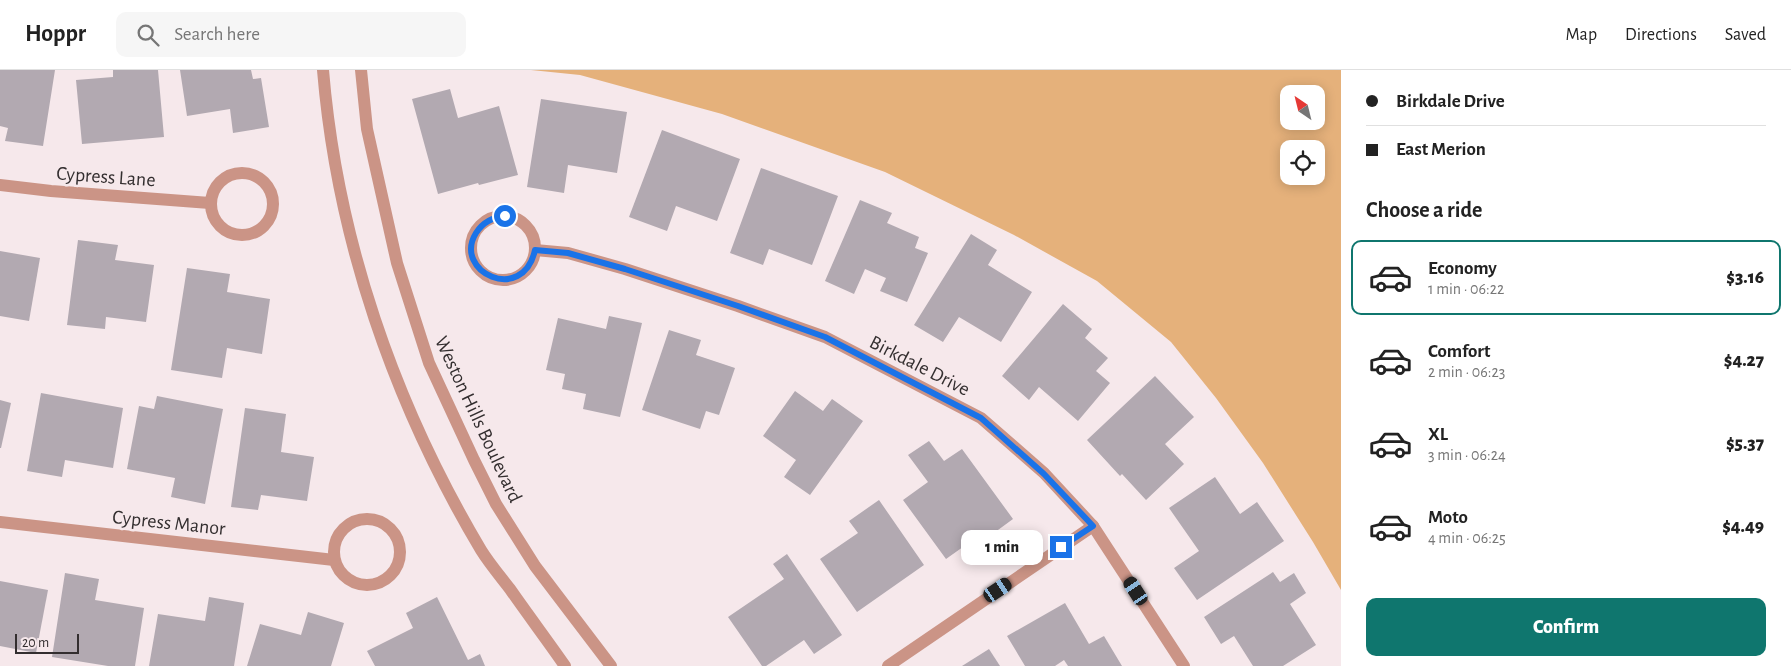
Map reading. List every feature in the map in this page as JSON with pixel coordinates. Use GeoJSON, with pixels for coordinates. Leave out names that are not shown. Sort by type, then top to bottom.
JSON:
{"type":"FeatureCollection","features":[{"type":"Feature","properties":{"kind":"street"},"geometry":{"type":"LineString","coordinates":[[323,70],[326,113],[352,247],[383,347],[424,444],[478,543],[565,666]]}},
{"type":"Feature","properties":{"kind":"street","name":"Weston Hills Boulevard"},"geometry":{"type":"LineString","coordinates":[[361,70],[367,129],[393,244],[429,363],[496,504],[535,566],[611,666]]}},
{"type":"Feature","properties":{"kind":"street"},"geometry":{"type":"LineString","coordinates":[[243,173],[253,175],[268,187],[272,196],[273,206],[271,216],[266,224],[250,235],[240,236],[230,234],[215,222],[210,203],[212,193],[224,178],[233,174],[243,173]]}},
{"type":"Feature","properties":{"kind":"street","name":"Cypress Lane"},"geometry":{"type":"LineString","coordinates":[[0,185],[50,191],[210,203]]}},
{"type":"Feature","properties":{"kind":"street"},"geometry":{"type":"LineString","coordinates":[[505,216],[515,218],[524,224],[534,240],[535,250],[533,260],[528,268],[520,275],[511,279],[501,280],[483,273],[476,265],[472,256],[471,246],[474,236],[482,225],[495,217],[505,216]]}},
{"type":"Feature","properties":{"kind":"street","name":"Birkdale Drive"},"geometry":{"type":"LineString","coordinates":[[535,250],[568,253],[625,269],[825,337],[981,418],[1044,474],[1093,526],[1184,666]]}},
{"type":"Feature","properties":{"kind":"street"},"geometry":{"type":"LineString","coordinates":[[359,519],[373,519],[385,524],[394,533],[400,544],[400,558],[396,570],[386,580],[374,585],[361,586],[349,581],[340,572],[334,560],[334,546],[338,534],[347,525],[359,519]]}},
{"type":"Feature","properties":{"kind":"street","name":"Cypress Manor"},"geometry":{"type":"LineString","coordinates":[[0,522],[334,560]]}},
{"type":"Feature","properties":{"kind":"street"},"geometry":{"type":"LineString","coordinates":[[888,666],[1093,526]]}},
{"type":"Feature","properties":{"kind":"shaded area"},"geometry":{"type":"Polygon","coordinates":[[[531,70],[1341,70],[1341,590],[1263,463],[1216,398],[1171,342],[1097,281],[1014,235],[885,172],[722,114],[580,75],[531,70]]]}},
{"type":"Feature","properties":{"kind":"building"},"geometry":{"type":"Polygon","coordinates":[[[0,70],[55,70],[43,146],[5,141],[8,128],[0,126],[0,70]]]}},
{"type":"Feature","properties":{"kind":"building"},"geometry":{"type":"Polygon","coordinates":[[[113,70],[158,70],[164,137],[82,144],[76,80],[113,77],[113,70]]]}},
{"type":"Feature","properties":{"kind":"building"},"geometry":{"type":"Polygon","coordinates":[[[180,70],[251,70],[253,79],[261,78],[269,127],[233,133],[230,109],[187,116],[180,70]]]}},
{"type":"Feature","properties":{"kind":"building"},"geometry":{"type":"Polygon","coordinates":[[[450,89],[458,118],[499,106],[518,175],[438,194],[412,99],[450,89]]]}},
{"type":"Feature","properties":{"kind":"building"},"geometry":{"type":"Polygon","coordinates":[[[541,99],[627,112],[617,173],[568,165],[564,193],[527,187],[541,99]]]}},
{"type":"Feature","properties":{"kind":"building"},"geometry":{"type":"Polygon","coordinates":[[[662,130],[740,159],[717,221],[676,206],[667,231],[629,217],[662,130]]]}},
{"type":"Feature","properties":{"kind":"building"},"geometry":{"type":"Polygon","coordinates":[[[761,168],[838,196],[812,265],[769,249],[763,265],[730,253],[761,168]]]}},
{"type":"Feature","properties":{"kind":"building"},"geometry":{"type":"Polygon","coordinates":[[[860,200],[892,213],[887,223],[919,237],[915,248],[928,253],[907,302],[880,291],[886,278],[865,269],[854,294],[825,281],[860,200]]]}},
{"type":"Feature","properties":{"kind":"building"},"geometry":{"type":"Polygon","coordinates":[[[971,234],[997,250],[988,265],[1032,292],[1001,342],[959,317],[943,342],[914,325],[971,234]]]}},
{"type":"Feature","properties":{"kind":"building"},"geometry":{"type":"Polygon","coordinates":[[[78,240],[118,245],[115,260],[154,265],[146,322],[106,317],[105,329],[67,325],[78,240]]]}},
{"type":"Feature","properties":{"kind":"building"},"geometry":{"type":"Polygon","coordinates":[[[0,251],[40,258],[29,321],[0,316],[0,251]]]}},
{"type":"Feature","properties":{"kind":"building"},"geometry":{"type":"Polygon","coordinates":[[[187,268],[230,274],[227,292],[270,299],[262,354],[227,348],[222,378],[171,370],[187,268]]]}},
{"type":"Feature","properties":{"kind":"building"},"geometry":{"type":"Polygon","coordinates":[[[1063,304],[1092,329],[1085,338],[1108,358],[1096,371],[1110,383],[1078,421],[1039,387],[1029,400],[1002,376],[1063,304]]]}},
{"type":"Feature","properties":{"kind":"building"},"geometry":{"type":"Polygon","coordinates":[[[609,316],[642,323],[620,417],[583,409],[586,394],[562,389],[565,374],[546,370],[558,318],[606,329],[609,316]]]}},
{"type":"Feature","properties":{"kind":"building"},"geometry":{"type":"Polygon","coordinates":[[[669,330],[701,340],[696,355],[735,368],[719,415],[706,411],[700,429],[642,410],[669,330]]]}},
{"type":"Feature","properties":{"kind":"building"},"geometry":{"type":"Polygon","coordinates":[[[1155,376],[1194,417],[1165,444],[1184,464],[1146,500],[1122,474],[1120,476],[1087,440],[1155,376]]]}},
{"type":"Feature","properties":{"kind":"building"},"geometry":{"type":"Polygon","coordinates":[[[795,391],[823,411],[832,399],[863,421],[810,495],[784,477],[796,460],[763,436],[795,391]]]}},
{"type":"Feature","properties":{"kind":"building"},"geometry":{"type":"Polygon","coordinates":[[[41,393],[123,408],[113,468],[65,460],[62,477],[27,471],[41,393]]]}},
{"type":"Feature","properties":{"kind":"building"},"geometry":{"type":"Polygon","coordinates":[[[157,396],[223,409],[205,504],[171,497],[175,478],[127,469],[139,406],[154,409],[157,396]]]}},
{"type":"Feature","properties":{"kind":"building"},"geometry":{"type":"Polygon","coordinates":[[[0,400],[11,403],[1,448],[0,448],[0,400]]]}},
{"type":"Feature","properties":{"kind":"building"},"geometry":{"type":"Polygon","coordinates":[[[245,408],[286,414],[281,452],[314,457],[307,501],[261,495],[258,510],[231,507],[245,408]]]}},
{"type":"Feature","properties":{"kind":"building"},"geometry":{"type":"Polygon","coordinates":[[[929,441],[944,461],[962,449],[1013,519],[987,538],[984,532],[946,559],[903,500],[928,482],[908,455],[929,441]]]}},
{"type":"Feature","properties":{"kind":"building"},"geometry":{"type":"Polygon","coordinates":[[[1215,477],[1240,514],[1257,502],[1284,541],[1197,600],[1174,568],[1199,551],[1169,508],[1215,477]]]}},
{"type":"Feature","properties":{"kind":"building"},"geometry":{"type":"Polygon","coordinates":[[[879,500],[924,565],[857,612],[820,559],[858,533],[849,521],[879,500]]]}},
{"type":"Feature","properties":{"kind":"building"},"geometry":{"type":"Polygon","coordinates":[[[787,554],[842,635],[814,654],[804,640],[766,666],[762,666],[728,617],[784,579],[773,564],[787,554]]]}},
{"type":"Feature","properties":{"kind":"building"},"geometry":{"type":"Polygon","coordinates":[[[1273,572],[1280,582],[1294,573],[1306,593],[1290,604],[1316,645],[1283,666],[1253,666],[1234,636],[1221,644],[1204,617],[1273,572]]]}},
{"type":"Feature","properties":{"kind":"building"},"geometry":{"type":"Polygon","coordinates":[[[65,573],[99,579],[95,600],[144,608],[135,666],[108,666],[52,657],[65,573]]]}},
{"type":"Feature","properties":{"kind":"building"},"geometry":{"type":"Polygon","coordinates":[[[0,581],[48,590],[36,653],[0,646],[0,581]]]}},
{"type":"Feature","properties":{"kind":"building"},"geometry":{"type":"Polygon","coordinates":[[[209,597],[244,603],[234,666],[149,666],[158,614],[205,621],[209,597]]]}},
{"type":"Feature","properties":{"kind":"building"},"geometry":{"type":"Polygon","coordinates":[[[437,597],[468,660],[480,654],[485,666],[375,666],[367,651],[413,628],[406,613],[437,597]]]}},
{"type":"Feature","properties":{"kind":"building"},"geometry":{"type":"Polygon","coordinates":[[[1065,603],[1089,644],[1104,636],[1122,666],[1068,666],[1064,660],[1055,666],[1025,666],[1007,636],[1065,603]]]}},
{"type":"Feature","properties":{"kind":"building"},"geometry":{"type":"Polygon","coordinates":[[[308,612],[344,623],[331,666],[247,666],[260,624],[301,635],[308,612]]]}},
{"type":"Feature","properties":{"kind":"building"},"geometry":{"type":"Polygon","coordinates":[[[989,649],[1000,666],[962,666],[989,649]]]}},
{"type":"Feature","properties":{"kind":"route"},"geometry":{"type":"LineString","coordinates":[[505,216],[495,217],[479,228],[471,246],[472,256],[476,265],[483,273],[492,278],[501,280],[511,279],[520,275],[533,260],[535,250],[568,253],[625,269],[825,337],[981,418],[1044,474],[1093,526],[1061,547]]}}]}
